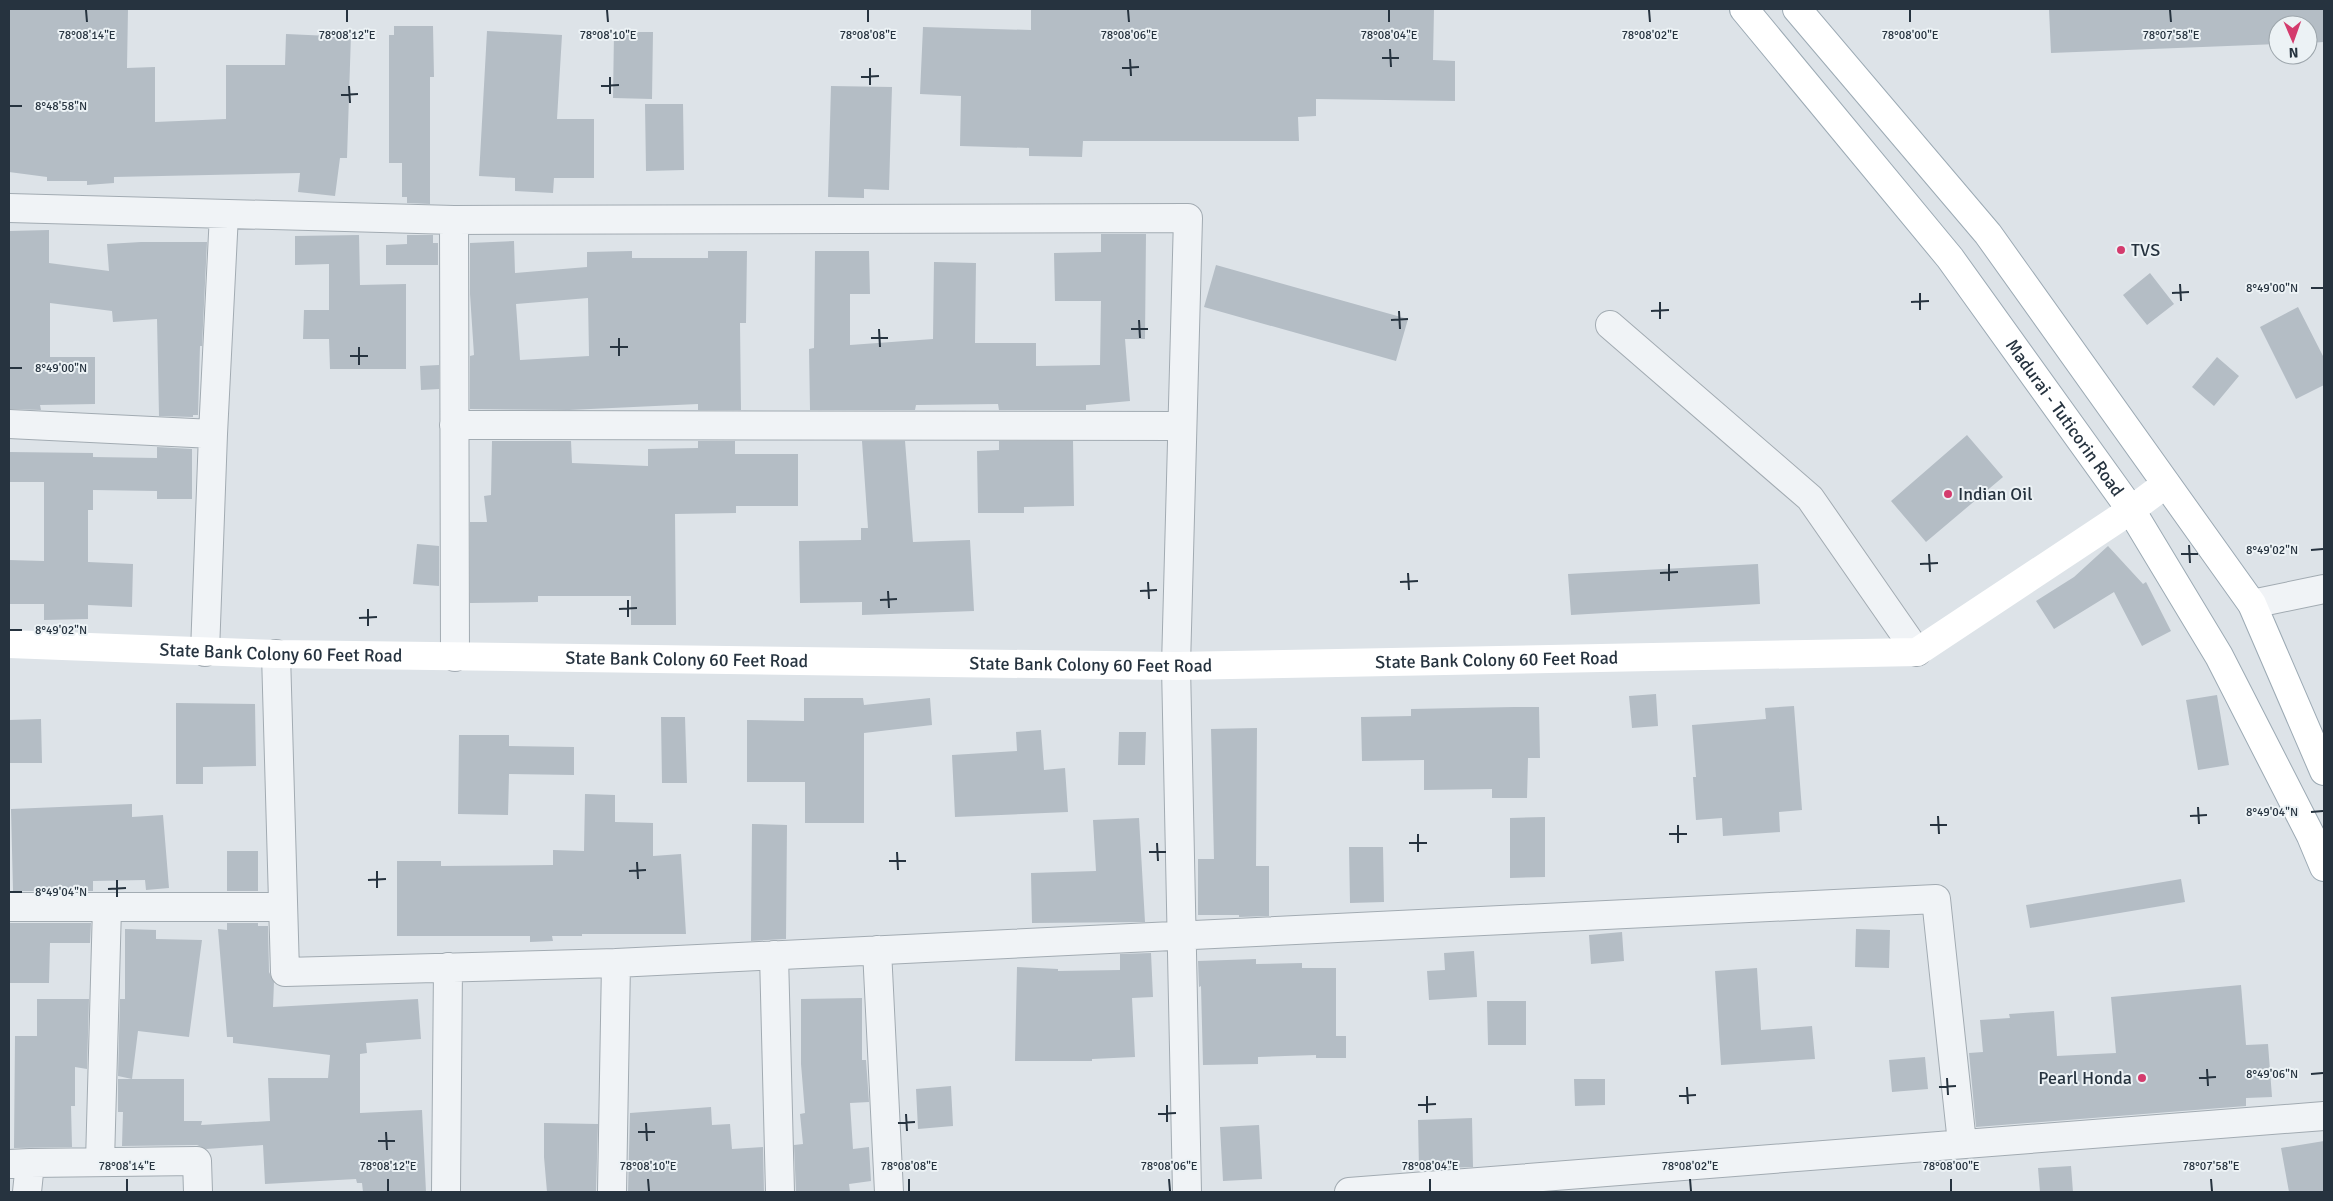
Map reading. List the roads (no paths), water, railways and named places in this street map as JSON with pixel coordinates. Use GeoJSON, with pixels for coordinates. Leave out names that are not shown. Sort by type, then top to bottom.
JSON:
{"type":"FeatureCollection","features":[{"type":"Feature","properties":{"kind":"street","name":"Madurai - Tuticorin Road"},"geometry":{"type":"LineString","coordinates":[[1744,9],[1950,258],[2131,510],[2219,656],[2311,836],[2324,867]]}},
{"type":"Feature","properties":{"kind":"street"},"geometry":{"type":"LineString","coordinates":[[1798,9],[1988,234],[2252,604],[2324,771]]}},
{"type":"Feature","properties":{"kind":"street"},"geometry":{"type":"LineString","coordinates":[[9,208],[454,220],[1188,218],[1176,666],[1187,1192]]}},
{"type":"Feature","properties":{"kind":"street"},"geometry":{"type":"LineString","coordinates":[[205,652],[224,214]]}},
{"type":"Feature","properties":{"kind":"street"},"geometry":{"type":"LineString","coordinates":[[454,220],[454,657]]}},
{"type":"Feature","properties":{"kind":"street"},"geometry":{"type":"LineString","coordinates":[[1610,325],[1810,498],[1918,652],[2131,510],[2166,484]]}},
{"type":"Feature","properties":{"kind":"street"},"geometry":{"type":"LineString","coordinates":[[9,424],[213,434]]}},
{"type":"Feature","properties":{"kind":"street"},"geometry":{"type":"LineString","coordinates":[[454,425],[1181,426]]}},
{"type":"Feature","properties":{"kind":"street"},"geometry":{"type":"LineString","coordinates":[[2252,604],[2324,589]]}},
{"type":"Feature","properties":{"kind":"street","name":"State Bank Colony 60 Feet Road"},"geometry":{"type":"LineString","coordinates":[[9,644],[276,654],[1176,666],[1918,652]]}},
{"type":"Feature","properties":{"kind":"street"},"geometry":{"type":"LineString","coordinates":[[276,654],[284,972],[616,962],[1936,899],[1962,1143]]}},
{"type":"Feature","properties":{"kind":"street"},"geometry":{"type":"LineString","coordinates":[[9,907],[282,907]]}},
{"type":"Feature","properties":{"kind":"street"},"geometry":{"type":"LineString","coordinates":[[100,1162],[107,907]]}},
{"type":"Feature","properties":{"kind":"street"},"geometry":{"type":"LineString","coordinates":[[878,950],[889,1192]]}},
{"type":"Feature","properties":{"kind":"street"},"geometry":{"type":"LineString","coordinates":[[774,955],[780,1192]]}},
{"type":"Feature","properties":{"kind":"street"},"geometry":{"type":"LineString","coordinates":[[612,1192],[616,962]]}},
{"type":"Feature","properties":{"kind":"street"},"geometry":{"type":"LineString","coordinates":[[446,1192],[448,968]]}},
{"type":"Feature","properties":{"kind":"street"},"geometry":{"type":"LineString","coordinates":[[1349,1192],[2324,1116]]}},
{"type":"Feature","properties":{"kind":"street"},"geometry":{"type":"LineString","coordinates":[[27,1192],[19,1164],[197,1161],[198,1192]]}},
{"type":"Feature","properties":{"kind":"place","name":"TVS"},"geometry":{"type":"Point","coordinates":[2121,250]}},
{"type":"Feature","properties":{"kind":"place","name":"Indian Oil"},"geometry":{"type":"Point","coordinates":[1948,494]}},
{"type":"Feature","properties":{"kind":"place","name":"Pearl Honda"},"geometry":{"type":"Point","coordinates":[2142,1078]}}]}
